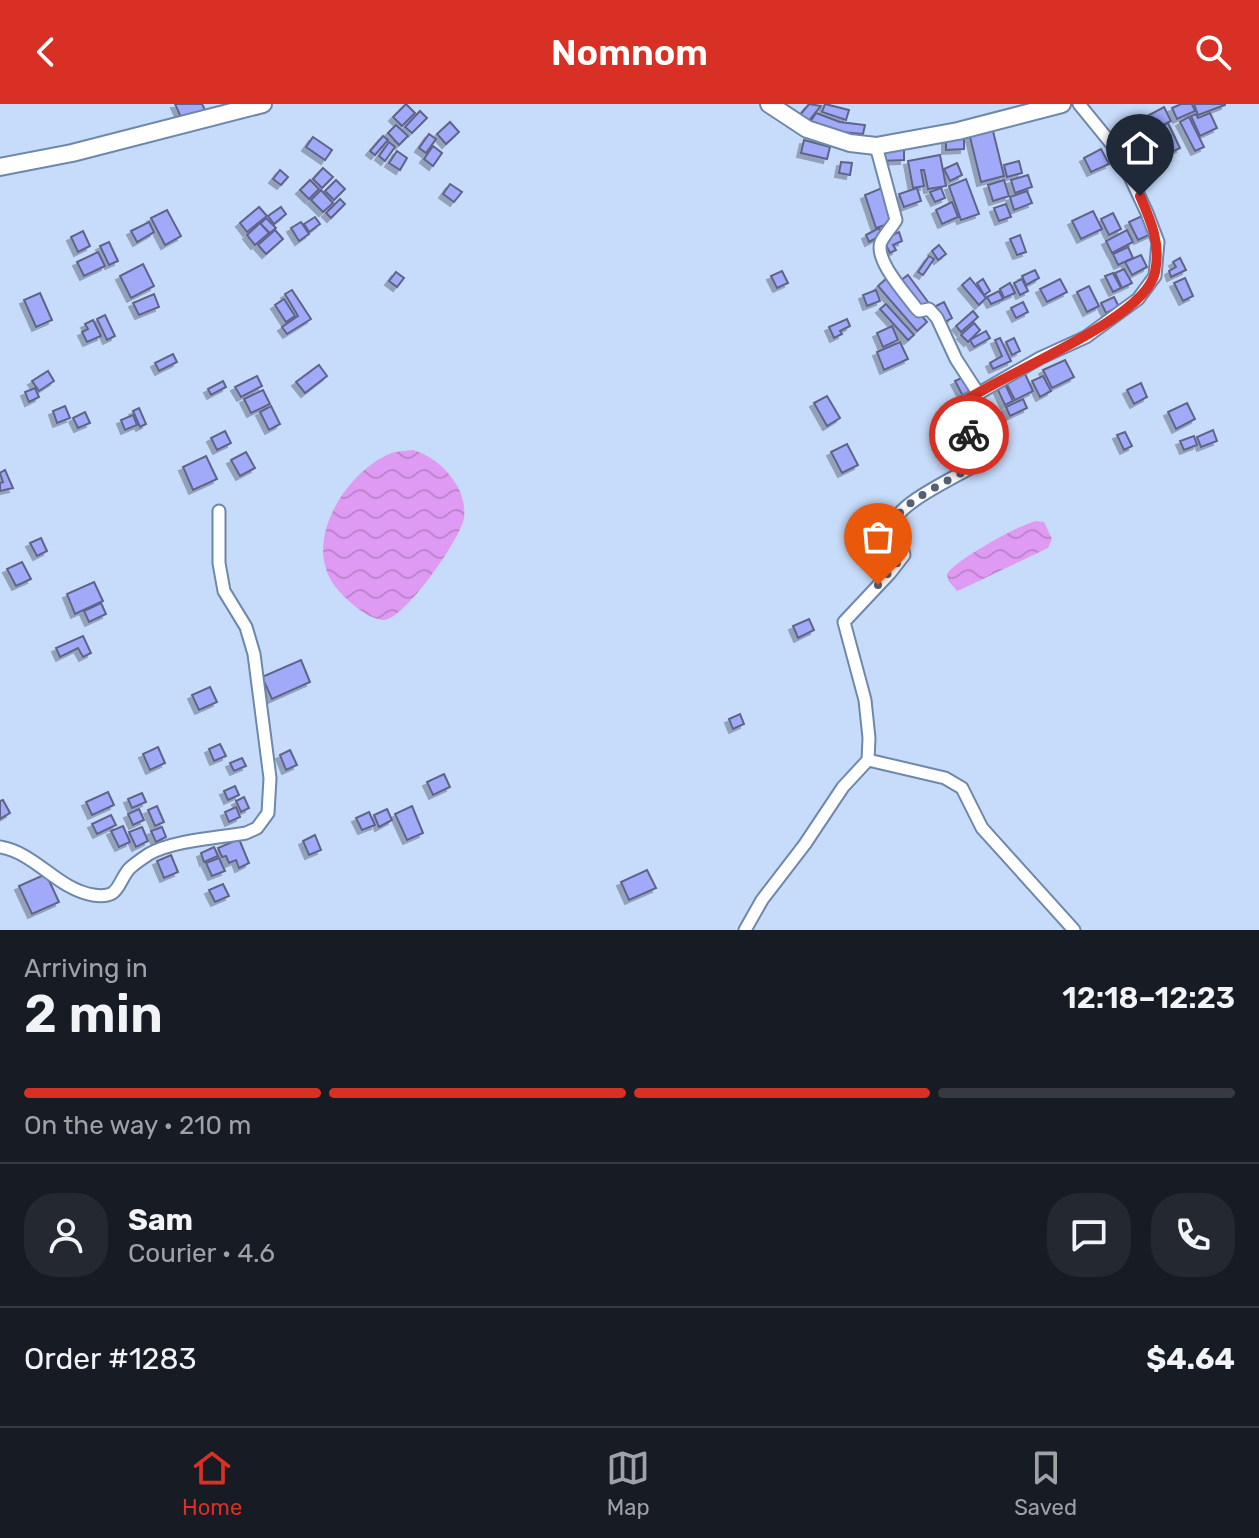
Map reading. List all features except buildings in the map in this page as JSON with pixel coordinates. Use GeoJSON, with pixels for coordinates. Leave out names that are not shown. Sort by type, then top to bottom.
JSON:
{"type":"FeatureCollection","features":[{"type":"Feature","properties":{"kind":"main road"},"geometry":{"type":"LineString","coordinates":[[0,167],[72,153],[263,104]]}},
{"type":"Feature","properties":{"kind":"main road"},"geometry":{"type":"LineString","coordinates":[[769,104],[807,129],[850,143],[876,146],[958,131],[1062,104]]}},
{"type":"Feature","properties":{"kind":"street"},"geometry":{"type":"LineString","coordinates":[[745,930],[762,900],[843,787],[868,760],[865,700],[844,622],[904,555],[893,533],[897,516],[977,464],[960,404],[1104,325],[1138,299],[1155,276],[1158,242],[1147,213],[1119,153],[1079,104]]}},
{"type":"Feature","properties":{"kind":"street"},"geometry":{"type":"LineString","coordinates":[[876,146],[896,220],[881,243],[881,253],[894,279],[916,308],[919,311],[931,310],[937,318],[956,359],[978,393]]}},
{"type":"Feature","properties":{"kind":"street"},"geometry":{"type":"LineString","coordinates":[[0,847],[16,850],[64,884],[81,892],[108,895],[117,891],[130,868],[148,855],[162,848],[246,833],[257,828],[268,813],[270,778],[261,724],[259,679],[246,627],[224,591],[219,563],[219,511]]}},
{"type":"Feature","properties":{"kind":"street"},"geometry":{"type":"LineString","coordinates":[[868,760],[945,778],[962,788],[982,828],[1074,930]]}},
{"type":"Feature","properties":{"kind":"water"},"geometry":{"type":"Polygon","coordinates":[[[413,450],[433,460],[450,475],[462,495],[464,518],[453,543],[417,594],[392,617],[377,619],[364,613],[338,590],[327,572],[323,553],[325,533],[343,494],[357,478],[389,454],[413,450]]]}},
{"type":"Feature","properties":{"kind":"water"},"geometry":{"type":"Polygon","coordinates":[[[1036,521],[1044,522],[1052,539],[1048,548],[957,591],[948,580],[947,574],[962,560],[1002,536],[1036,521]]]}},
{"type":"Feature","properties":{"kind":"way so far"},"geometry":{"type":"LineString","coordinates":[[878,585],[904,555],[893,533],[897,516],[952,477],[977,464],[969,435]]}},
{"type":"Feature","properties":{"kind":"route"},"geometry":{"type":"LineString","coordinates":[[969,435],[959,411],[960,404],[1040,358],[1086,337],[1138,299],[1155,276],[1158,242],[1140,196]]}}]}
